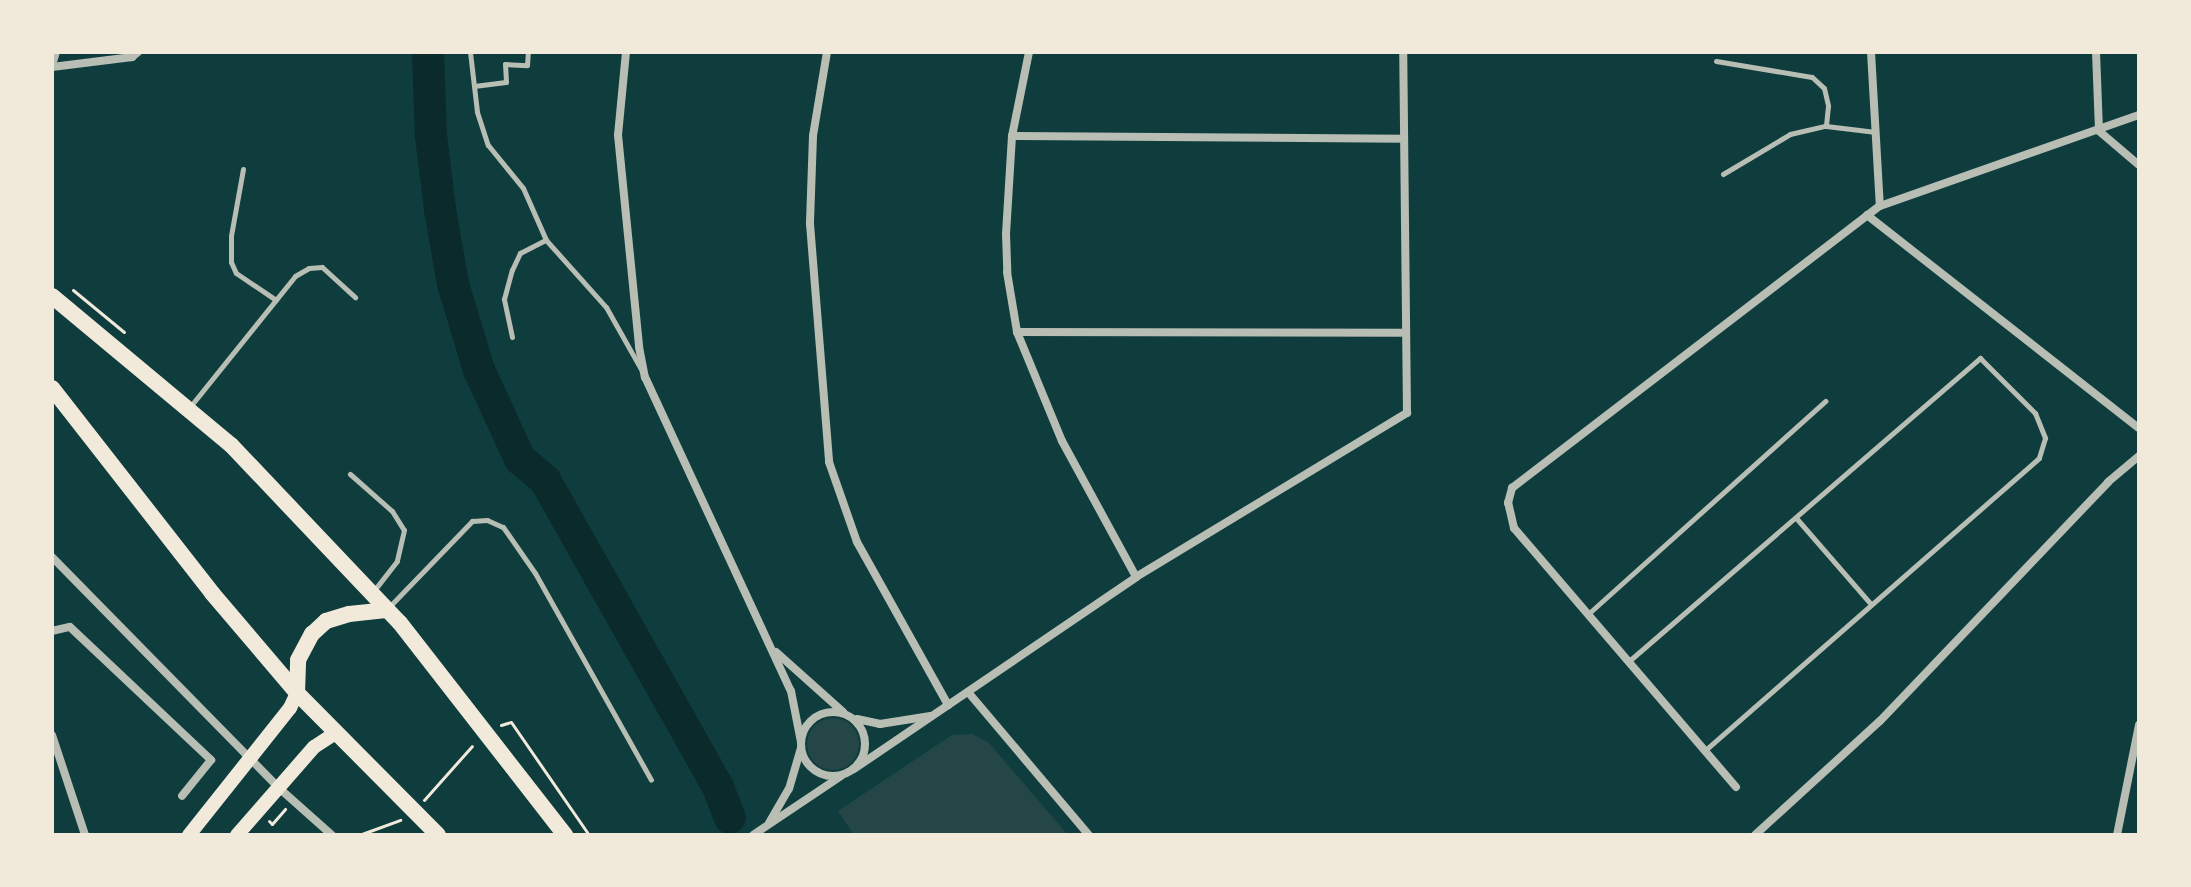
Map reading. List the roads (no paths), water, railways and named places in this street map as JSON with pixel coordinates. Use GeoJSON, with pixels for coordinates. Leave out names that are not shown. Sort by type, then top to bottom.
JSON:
{"type":"FeatureCollection","features":[{"type":"Feature","properties":{"kind":"highway"},"geometry":{"type":"LineString","coordinates":[[52,296],[231,445],[386,610],[517,769],[565,835]]}},
{"type":"Feature","properties":{"kind":"highway"},"geometry":{"type":"LineString","coordinates":[[52,388],[212,593],[297,693],[334,734],[438,835]]}},
{"type":"Feature","properties":{"kind":"highway"},"geometry":{"type":"LineString","coordinates":[[297,693],[298,660],[312,634],[326,621],[349,614],[386,610]]}},
{"type":"Feature","properties":{"kind":"main road"},"geometry":{"type":"LineString","coordinates":[[189,835],[290,708],[297,693]]}},
{"type":"Feature","properties":{"kind":"main road"},"geometry":{"type":"LineString","coordinates":[[237,835],[314,747],[334,734]]}},
{"type":"Feature","properties":{"kind":"street"},"geometry":{"type":"LineString","coordinates":[[56,52],[52,66],[132,57],[138,52]]}},
{"type":"Feature","properties":{"kind":"street"},"geometry":{"type":"LineString","coordinates":[[626,52],[618,135],[639,347],[645,377],[791,691],[803,755],[814,770],[823,775],[842,775]]}},
{"type":"Feature","properties":{"kind":"street"},"geometry":{"type":"LineString","coordinates":[[827,52],[813,136],[810,224],[829,462],[857,542],[948,705]]}},
{"type":"Feature","properties":{"kind":"street"},"geometry":{"type":"LineString","coordinates":[[1029,52],[1012,136],[1006,234],[1007,272],[1017,332],[1062,441],[1136,577]]}},
{"type":"Feature","properties":{"kind":"street"},"geometry":{"type":"LineString","coordinates":[[755,834],[935,716],[1136,577],[1407,413],[1403,52]]}},
{"type":"Feature","properties":{"kind":"street"},"geometry":{"type":"LineString","coordinates":[[1871,52],[1880,206]]}},
{"type":"Feature","properties":{"kind":"street"},"geometry":{"type":"LineString","coordinates":[[2096,52],[2099,131],[2139,165]]}},
{"type":"Feature","properties":{"kind":"street"},"geometry":{"type":"LineString","coordinates":[[1736,787],[1514,528],[1508,503],[1512,488],[1880,206],[2139,115]]}},
{"type":"Feature","properties":{"kind":"street"},"geometry":{"type":"LineString","coordinates":[[1012,136],[1403,139]]}},
{"type":"Feature","properties":{"kind":"street"},"geometry":{"type":"LineString","coordinates":[[1867,215],[2139,428]]}},
{"type":"Feature","properties":{"kind":"street"},"geometry":{"type":"LineString","coordinates":[[1017,332],[1406,333]]}},
{"type":"Feature","properties":{"kind":"street"},"geometry":{"type":"LineString","coordinates":[[1755,835],[1880,721],[2108,482],[2139,456]]}},
{"type":"Feature","properties":{"kind":"street"},"geometry":{"type":"LineString","coordinates":[[52,557],[279,788],[332,835]]}},
{"type":"Feature","properties":{"kind":"street"},"geometry":{"type":"LineString","coordinates":[[52,631],[70,627],[211,760],[182,796]]}},
{"type":"Feature","properties":{"kind":"street"},"geometry":{"type":"LineString","coordinates":[[772,649],[860,725],[866,743],[854,769]]}},
{"type":"Feature","properties":{"kind":"street"},"geometry":{"type":"LineString","coordinates":[[968,692],[1089,835]]}},
{"type":"Feature","properties":{"kind":"street"},"geometry":{"type":"LineString","coordinates":[[766,827],[786,798],[807,726],[814,718],[833,711],[844,713]]}},
{"type":"Feature","properties":{"kind":"street"},"geometry":{"type":"LineString","coordinates":[[853,718],[880,724],[935,716]]}},
{"type":"Feature","properties":{"kind":"street"},"geometry":{"type":"LineString","coordinates":[[2117,835],[2139,725]]}},
{"type":"Feature","properties":{"kind":"street"},"geometry":{"type":"LineString","coordinates":[[52,735],[85,835]]}},
{"type":"Feature","properties":{"kind":"street"},"geometry":{"type":"LineString","coordinates":[[1767,835],[1771,820]]}},
{"type":"Feature","properties":{"kind":"lane"},"geometry":{"type":"LineString","coordinates":[[470,52],[477,112],[488,145],[523,188],[546,240],[606,307],[645,377]]}},
{"type":"Feature","properties":{"kind":"lane"},"geometry":{"type":"LineString","coordinates":[[474,86],[506,82],[505,64],[527,65],[528,52]]}},
{"type":"Feature","properties":{"kind":"lane"},"geometry":{"type":"LineString","coordinates":[[1716,61],[1812,77],[1824,88],[1828,106],[1826,126]]}},
{"type":"Feature","properties":{"kind":"lane"},"geometry":{"type":"LineString","coordinates":[[1723,174],[1790,134],[1826,126],[1876,132]]}},
{"type":"Feature","properties":{"kind":"lane"},"geometry":{"type":"LineString","coordinates":[[243,169],[231,236],[231,262],[236,273],[276,300]]}},
{"type":"Feature","properties":{"kind":"lane"},"geometry":{"type":"LineString","coordinates":[[512,337],[504,299],[512,270],[520,253],[546,240]]}},
{"type":"Feature","properties":{"kind":"lane"},"geometry":{"type":"LineString","coordinates":[[188,409],[295,276],[309,268],[322,267],[355,297]]}},
{"type":"Feature","properties":{"kind":"lane"},"geometry":{"type":"LineString","coordinates":[[1629,661],[1980,358],[2035,413],[2045,438],[2039,458],[1705,750]]}},
{"type":"Feature","properties":{"kind":"lane"},"geometry":{"type":"LineString","coordinates":[[1588,614],[1825,401]]}},
{"type":"Feature","properties":{"kind":"lane"},"geometry":{"type":"LineString","coordinates":[[350,474],[392,511],[404,530],[397,561],[371,593]]}},
{"type":"Feature","properties":{"kind":"lane"},"geometry":{"type":"LineString","coordinates":[[1797,519],[1871,604]]}},
{"type":"Feature","properties":{"kind":"lane"},"geometry":{"type":"LineString","coordinates":[[386,610],[472,521],[487,520],[503,527],[535,573],[651,780]]}},
{"type":"Feature","properties":{"kind":"waterway"},"geometry":{"type":"LineString","coordinates":[[428,52],[431,136],[440,209],[453,284],[479,370],[520,459],[545,480],[718,787],[730,818]]}}]}
